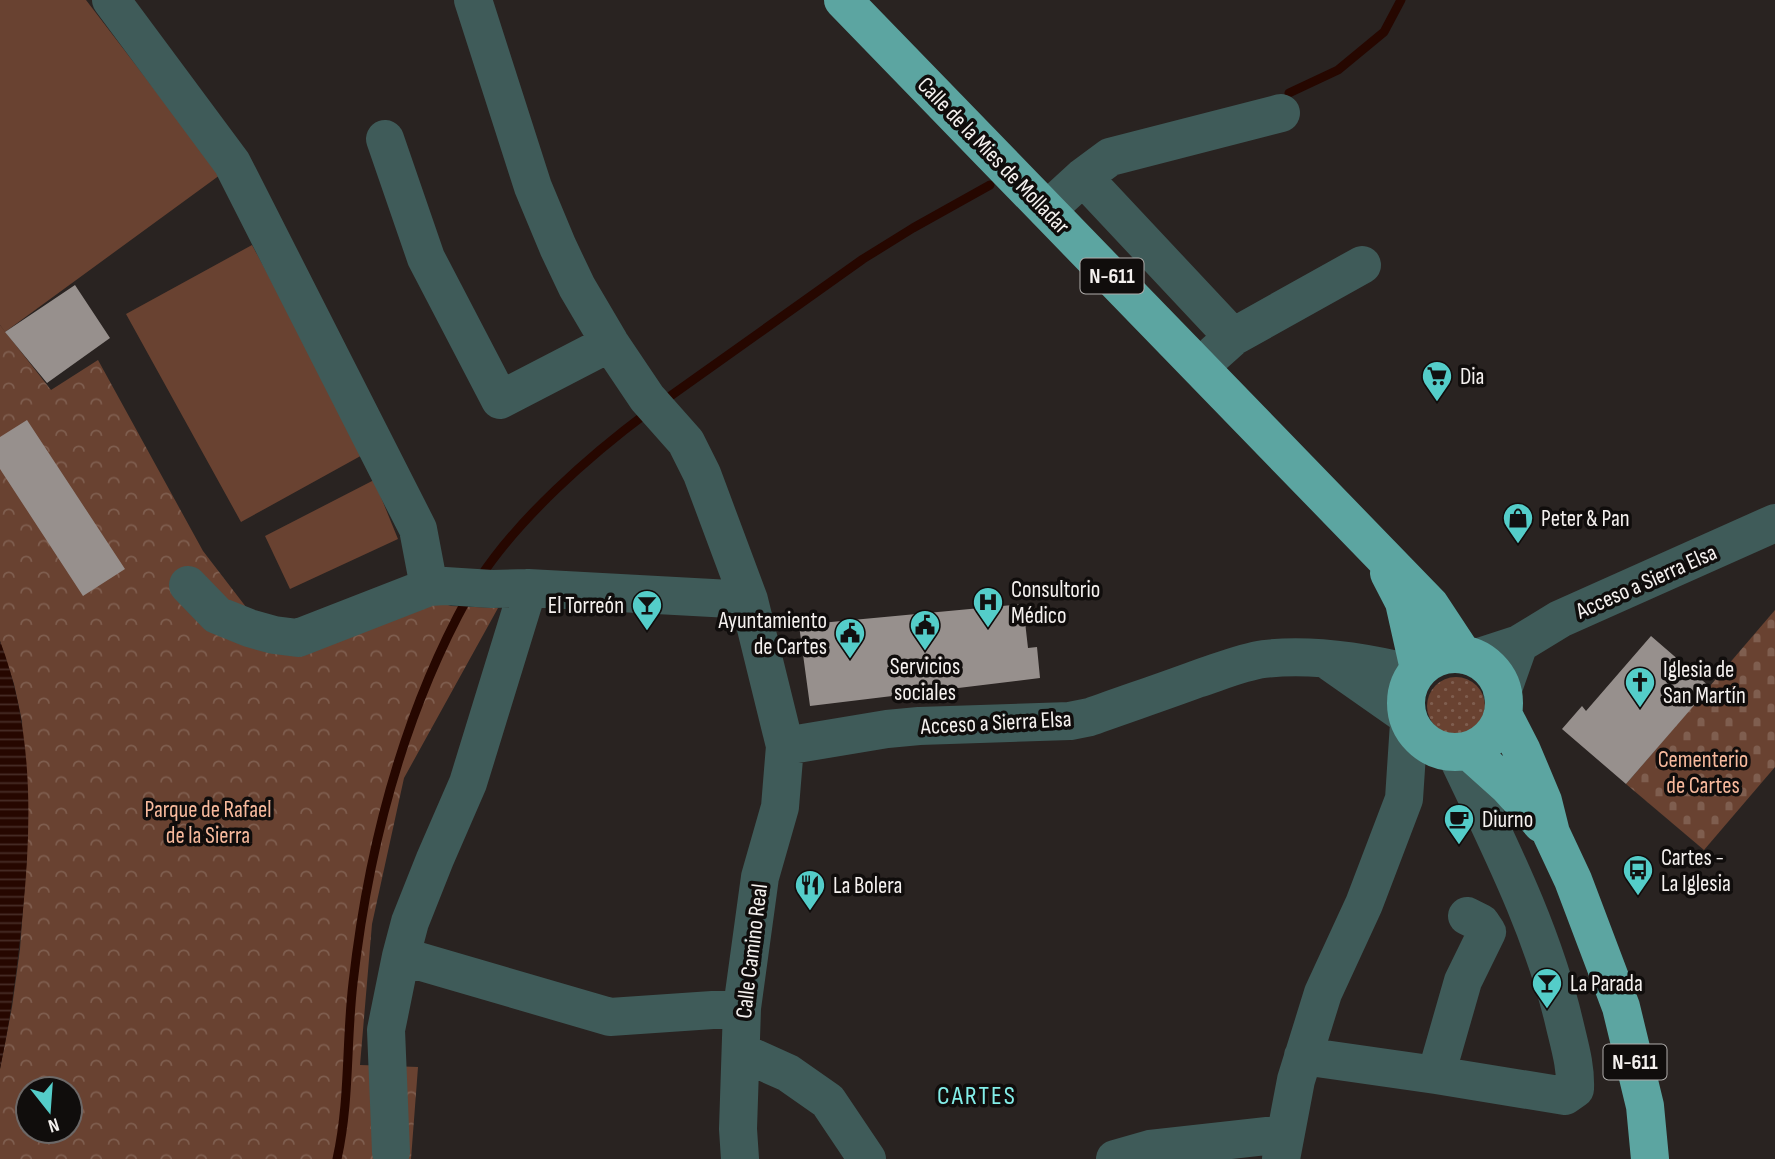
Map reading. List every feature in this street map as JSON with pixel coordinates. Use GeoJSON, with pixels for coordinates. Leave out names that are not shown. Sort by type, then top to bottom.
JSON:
{"type":"FeatureCollection","features":[{"type":"Feature","properties":{"kind":"highway","name":"Calle de la Mies de Molladar"},"geometry":{"type":"LineString","coordinates":[[844,0],[1430,605],[1470,657]]}},
{"type":"Feature","properties":{"kind":"highway","name":"Calle de la Mies de Molladar"},"geometry":{"type":"LineString","coordinates":[[1378,553],[1404,602],[1417,672]]}},
{"type":"Feature","properties":{"kind":"highway"},"geometry":{"type":"LineString","coordinates":[[1417,672],[1439,657],[1451,654],[1470,657]]}},
{"type":"Feature","properties":{"kind":"highway","name":"N-611"},"geometry":{"type":"LineString","coordinates":[[1470,657],[1490,669],[1496,676],[1502,703],[1543,801],[1551,833],[1573,880],[1607,969],[1620,1007],[1645,1106],[1650,1159]]}},
{"type":"Feature","properties":{"kind":"highway","name":"N-611"},"geometry":{"type":"LineString","coordinates":[[1417,672],[1406,692],[1405,709],[1408,720],[1420,739],[1431,747],[1457,752],[1508,786],[1551,833]]}},
{"type":"Feature","properties":{"kind":"highway"},"geometry":{"type":"LineString","coordinates":[[1457,752],[1491,737],[1498,727],[1502,703]]}},
{"type":"Feature","properties":{"kind":"street"},"geometry":{"type":"LineString","coordinates":[[111,0],[232,163],[418,529],[437,586]]}},
{"type":"Feature","properties":{"kind":"street","name":"Calle Camino Real"},"geometry":{"type":"LineString","coordinates":[[473,0],[533,187],[577,287],[646,398],[686,442],[702,474],[750,600],[785,746],[780,807],[760,877],[741,1008],[738,1129],[740,1159]]}},
{"type":"Feature","properties":{"kind":"street"},"geometry":{"type":"LineString","coordinates":[[1047,210],[1110,157],[1280,113]]}},
{"type":"Feature","properties":{"kind":"street"},"geometry":{"type":"LineString","coordinates":[[385,139],[426,258],[500,400],[610,344]]}},
{"type":"Feature","properties":{"kind":"street"},"geometry":{"type":"LineString","coordinates":[[1083,177],[1233,337]]}},
{"type":"Feature","properties":{"kind":"street"},"geometry":{"type":"LineString","coordinates":[[1201,367],[1233,337],[1362,265]]}},
{"type":"Feature","properties":{"kind":"street","name":"Acceso a Sierra Elsa"},"geometry":{"type":"LineString","coordinates":[[1470,657],[1519,644],[1560,619],[1775,523]]}},
{"type":"Feature","properties":{"kind":"street"},"geometry":{"type":"LineString","coordinates":[[188,585],[217,615],[249,628],[298,638],[437,586],[750,600]]}},
{"type":"Feature","properties":{"kind":"street"},"geometry":{"type":"LineString","coordinates":[[391,1152],[386,1030],[401,956],[415,909],[468,783],[510,588]]}},
{"type":"Feature","properties":{"kind":"street"},"geometry":{"type":"LineString","coordinates":[[1502,703],[1519,644]]}},
{"type":"Feature","properties":{"kind":"street","name":"Acceso a Sierra Elsa"},"geometry":{"type":"LineString","coordinates":[[785,746],[919,726],[1070,721],[1090,717],[1261,659],[1326,659],[1417,672]]}},
{"type":"Feature","properties":{"kind":"street"},"geometry":{"type":"LineString","coordinates":[[1115,1159],[1150,1149],[1283,1146],[1296,1080],[1323,993],[1364,904],[1404,799],[1408,720],[1326,659]]}},
{"type":"Feature","properties":{"kind":"street"},"geometry":{"type":"LineString","coordinates":[[1303,1056],[1565,1096],[1575,1089],[1576,1070],[1557,989],[1521,894],[1457,752],[1404,799]]}},
{"type":"Feature","properties":{"kind":"street"},"geometry":{"type":"LineString","coordinates":[[1436,1075],[1463,981],[1487,932],[1481,923],[1467,916]]}},
{"type":"Feature","properties":{"kind":"street"},"geometry":{"type":"LineString","coordinates":[[401,956],[610,1017],[741,1008]]}},
{"type":"Feature","properties":{"kind":"street"},"geometry":{"type":"LineString","coordinates":[[1557,989],[1607,969]]}},
{"type":"Feature","properties":{"kind":"street"},"geometry":{"type":"LineString","coordinates":[[741,1052],[788,1073],[828,1101],[867,1159]]}},
{"type":"Feature","properties":{"kind":"green space"},"geometry":{"type":"Polygon","coordinates":[[[0,0],[86,0],[220,175],[5,332],[0,325],[0,0]]]}},
{"type":"Feature","properties":{"kind":"green space"},"geometry":{"type":"Polygon","coordinates":[[[252,245],[366,453],[241,522],[126,314],[252,245]]]}},
{"type":"Feature","properties":{"kind":"green space","name":"Parque de Rafael de la Sierra"},"geometry":{"type":"Polygon","coordinates":[[[0,325],[51,390],[98,360],[203,551],[282,654],[439,602],[451,606],[498,608],[404,778],[372,924],[360,1065],[418,1067],[411,1159],[0,1159],[0,1069],[20,949],[27,855],[22,721],[0,641],[0,325]]]}},
{"type":"Feature","properties":{"kind":"green space"},"geometry":{"type":"Polygon","coordinates":[[[374,480],[398,539],[290,589],[265,536],[374,480]]]}},
{"type":"Feature","properties":{"kind":"green space","name":"Cementerio de Cartes"},"geometry":{"type":"Polygon","coordinates":[[[1775,610],[1775,767],[1704,850],[1626,784],[1775,610]]]}},
{"type":"Feature","properties":{"kind":"green space"},"geometry":{"type":"Polygon","coordinates":[[[1450,677],[1462,677],[1477,685],[1485,700],[1485,712],[1477,727],[1462,735],[1450,735],[1435,727],[1427,712],[1427,700],[1435,685],[1450,677]]]}},
{"type":"Feature","properties":{"kind":"shaded area"},"geometry":{"type":"Polygon","coordinates":[[[0,641],[19,707],[24,740],[28,842],[19,950],[0,1069],[0,641]]]}},
{"type":"Feature","properties":{"kind":"building"},"geometry":{"type":"Polygon","coordinates":[[[75,285],[110,338],[47,383],[5,332],[75,285]]]}},
{"type":"Feature","properties":{"kind":"building"},"geometry":{"type":"Polygon","coordinates":[[[27,420],[125,569],[83,596],[0,469],[0,437],[27,420]]]}},
{"type":"Feature","properties":{"kind":"building"},"geometry":{"type":"Polygon","coordinates":[[[1023,604],[1028,648],[1037,647],[1040,678],[810,706],[799,625],[1023,604]]]}},
{"type":"Feature","properties":{"kind":"building","name":"Iglesia de San Martín"},"geometry":{"type":"Polygon","coordinates":[[[1651,636],[1710,687],[1626,784],[1562,729],[1582,706],[1586,711],[1651,636]]]}},
{"type":"Feature","properties":{"kind":"waterway"},"geometry":{"type":"LineString","coordinates":[[1289,93],[1338,70],[1384,32],[1401,0]]}},
{"type":"Feature","properties":{"kind":"waterway"},"geometry":{"type":"LineString","coordinates":[[662,402],[863,259],[990,185]]}},
{"type":"Feature","properties":{"kind":"waterway"},"geometry":{"type":"LineString","coordinates":[[479,579],[514,533],[556,489],[648,412]]}},
{"type":"Feature","properties":{"kind":"waterway"},"geometry":{"type":"LineString","coordinates":[[337,1159],[344,1115],[353,983],[368,883],[379,834],[407,736],[425,688],[468,597]]}},
{"type":"Feature","properties":{"kind":"place","name":"Dia"},"geometry":{"type":"Point","coordinates":[1437,403]}},
{"type":"Feature","properties":{"kind":"place","name":"Peter & Pan"},"geometry":{"type":"Point","coordinates":[1518,545]}},
{"type":"Feature","properties":{"kind":"place","name":"Consultorio Médico"},"geometry":{"type":"Point","coordinates":[988,629]}},
{"type":"Feature","properties":{"kind":"place","name":"El Torreón"},"geometry":{"type":"Point","coordinates":[647,632]}},
{"type":"Feature","properties":{"kind":"place","name":"Servicios sociales"},"geometry":{"type":"Point","coordinates":[925,652]}},
{"type":"Feature","properties":{"kind":"place","name":"Ayuntamiento de Cartes"},"geometry":{"type":"Point","coordinates":[850,660]}},
{"type":"Feature","properties":{"kind":"place","name":"Iglesia de San Martín"},"geometry":{"type":"Point","coordinates":[1640,709]}},
{"type":"Feature","properties":{"kind":"place","name":"Diurno"},"geometry":{"type":"Point","coordinates":[1459,846]}},
{"type":"Feature","properties":{"kind":"place","name":"Cartes - La Iglesia"},"geometry":{"type":"Point","coordinates":[1638,897]}},
{"type":"Feature","properties":{"kind":"place","name":"La Bolera"},"geometry":{"type":"Point","coordinates":[810,912]}},
{"type":"Feature","properties":{"kind":"place","name":"La Parada"},"geometry":{"type":"Point","coordinates":[1547,1010]}},
{"type":"Feature","properties":{"kind":"district","name":"CARTES"},"geometry":{"type":"Point","coordinates":[977,1095]}}]}
